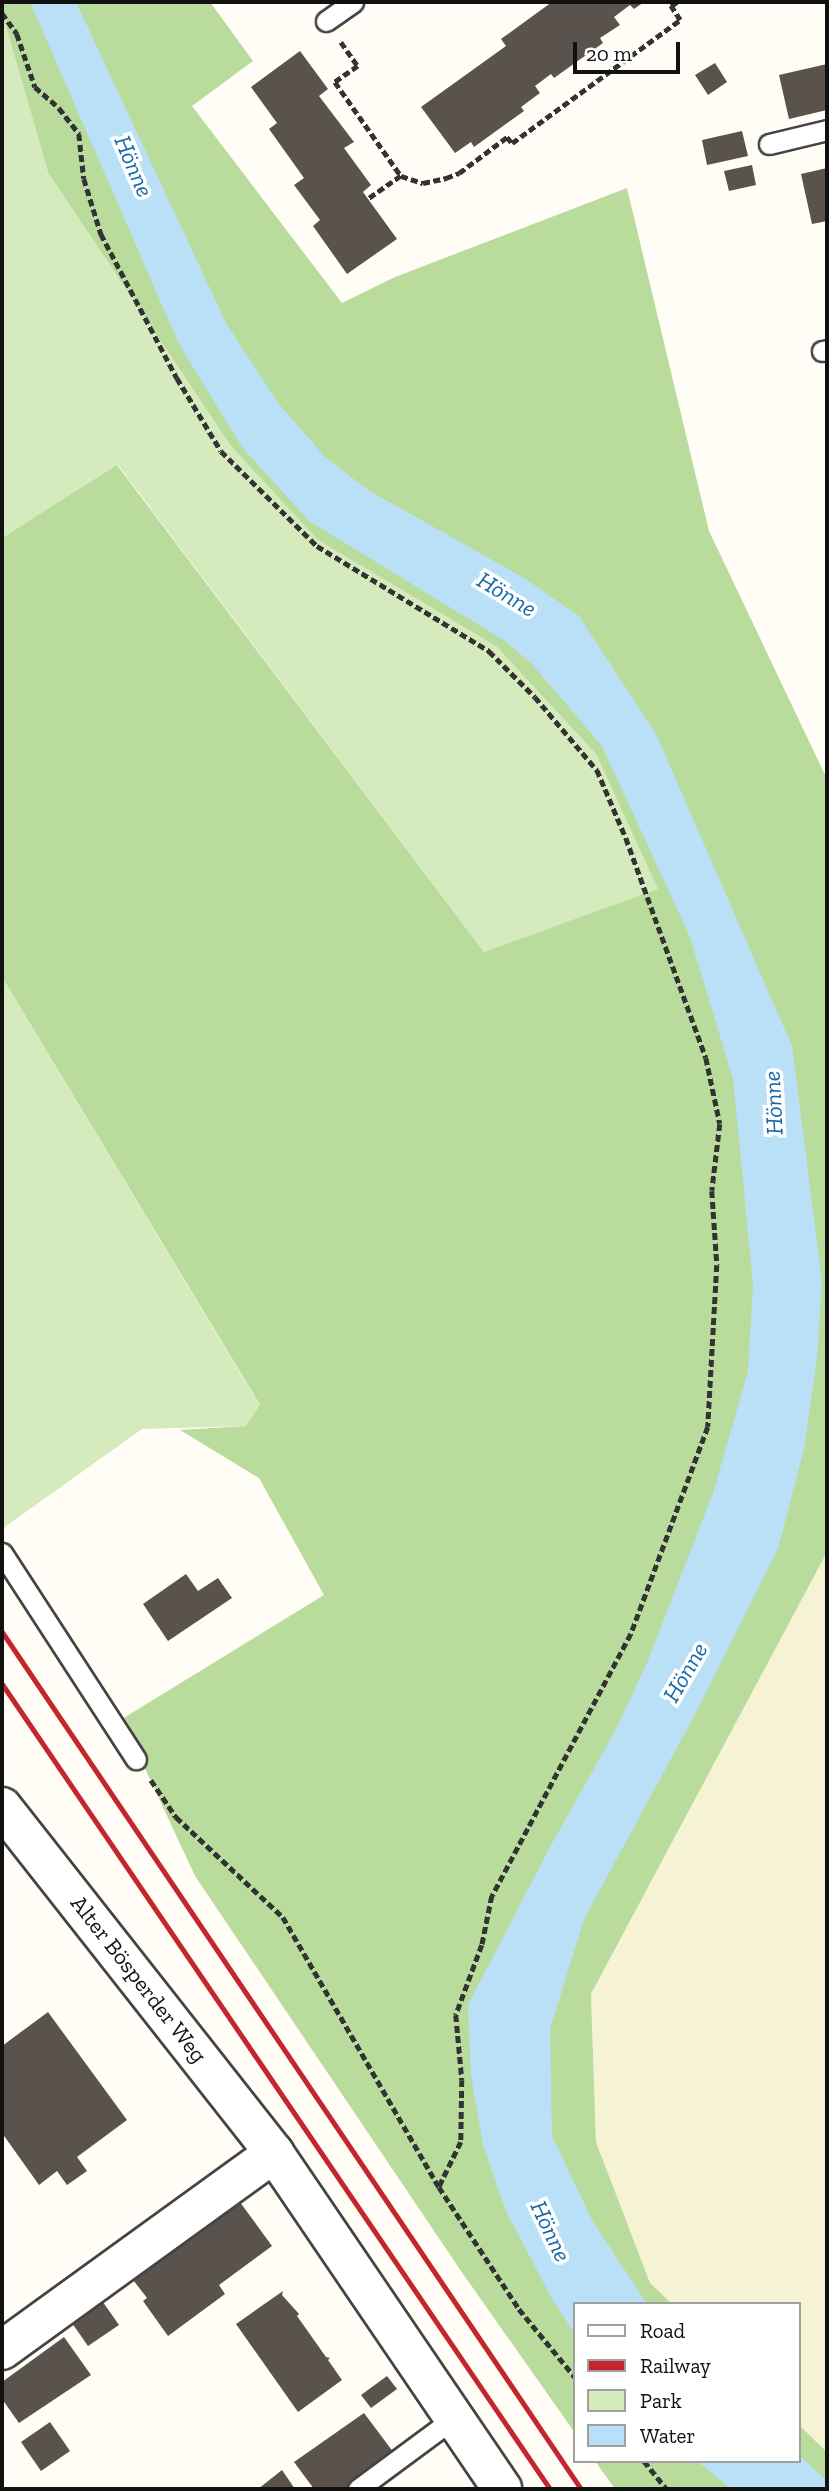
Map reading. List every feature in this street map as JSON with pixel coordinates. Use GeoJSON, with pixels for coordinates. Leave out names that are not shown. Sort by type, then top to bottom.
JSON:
{"type":"FeatureCollection","features":[{"type":"Feature","properties":{"kind":"street","name":"Alter Bösperder Weg"},"geometry":{"type":"LineString","coordinates":[[2,1807],[274,2153],[454,2418],[494,2486]]}},
{"type":"Feature","properties":{"kind":"street"},"geometry":{"type":"LineString","coordinates":[[2,2350],[274,2153]]}},
{"type":"Feature","properties":{"kind":"lane"},"geometry":{"type":"LineString","coordinates":[[326,21],[353,2]]}},
{"type":"Feature","properties":{"kind":"lane"},"geometry":{"type":"LineString","coordinates":[[768,144],[827,130]]}},
{"type":"Feature","properties":{"kind":"lane"},"geometry":{"type":"LineString","coordinates":[[2,1553],[136,1759]]}},
{"type":"Feature","properties":{"kind":"lane"},"geometry":{"type":"LineString","coordinates":[[358,2489],[454,2418]]}},
{"type":"Feature","properties":{"kind":"path"},"geometry":{"type":"LineString","coordinates":[[326,21],[358,66],[335,82],[401,176],[423,183],[459,173],[507,137],[512,143],[680,20],[671,6],[677,2]]}},
{"type":"Feature","properties":{"kind":"path"},"geometry":{"type":"LineString","coordinates":[[2,13],[17,34],[35,87],[59,107],[79,134],[84,179],[101,234],[177,378],[221,451],[317,546],[489,651],[535,697],[597,770],[626,838],[706,1058],[720,1124],[712,1191],[717,1265],[708,1427],[631,1634],[492,1896],[482,1945],[456,2015],[462,2080],[461,2141],[439,2187]]}},
{"type":"Feature","properties":{"kind":"path"},"geometry":{"type":"LineString","coordinates":[[368,199],[401,176]]}},
{"type":"Feature","properties":{"kind":"path"},"geometry":{"type":"LineString","coordinates":[[136,1759],[176,1817],[283,1917],[439,2187],[519,2309],[574,2376]]}},
{"type":"Feature","properties":{"kind":"path"},"geometry":{"type":"LineString","coordinates":[[646,2463],[667,2489]]}},
{"type":"Feature","properties":{"kind":"shaded area"},"geometry":{"type":"Polygon","coordinates":[[[827,1552],[827,2452],[801,2427],[801,2302],[670,2302],[650,2283],[596,2142],[591,1994],[827,1552]]]}},
{"type":"Feature","properties":{"kind":"green space"},"geometry":{"type":"Polygon","coordinates":[[[2,2],[210,2],[253,61],[192,106],[342,303],[395,277],[627,188],[709,531],[827,779],[827,1552],[591,1994],[596,2142],[650,2283],[670,2302],[574,2302],[574,2432],[461,2271],[195,1876],[122,1719],[324,1595],[259,1478],[180,1430],[246,1426],[260,1405],[2,977],[2,538],[117,465],[484,952],[658,889],[596,754],[497,647],[318,540],[231,446],[48,172],[2,13],[2,2]]]}},
{"type":"Feature","properties":{"kind":"green space"},"geometry":{"type":"Polygon","coordinates":[[[2,13],[48,172],[318,540],[497,647],[596,754],[659,890],[484,952],[118,465],[2,538],[2,13]]]}},
{"type":"Feature","properties":{"kind":"green space"},"geometry":{"type":"Polygon","coordinates":[[[2,977],[260,1406],[247,1426],[142,1429],[2,1529],[2,977]]]}},
{"type":"Feature","properties":{"kind":"green space"},"geometry":{"type":"Polygon","coordinates":[[[801,2427],[827,2452],[827,2489],[615,2489],[596,2463],[801,2463],[801,2427]]]}},
{"type":"Feature","properties":{"kind":"water","name":"Hönne"},"geometry":{"type":"Polygon","coordinates":[[[30,2],[76,2],[226,323],[278,403],[325,457],[368,490],[524,578],[579,616],[656,734],[792,1046],[822,1281],[817,1358],[804,1449],[778,1549],[698,1709],[584,1919],[550,2029],[552,2136],[592,2220],[646,2302],[574,2302],[574,2332],[552,2299],[506,2211],[483,2145],[471,2075],[468,2005],[551,1845],[615,1731],[647,1663],[713,1493],[748,1371],[753,1284],[733,1079],[690,937],[602,746],[531,663],[505,641],[309,521],[242,447],[179,344],[30,2]]]}},
{"type":"Feature","properties":{"kind":"water"},"geometry":{"type":"Polygon","coordinates":[[[801,2457],[827,2481],[827,2489],[731,2489],[699,2463],[801,2463],[801,2457]]]}},
{"type":"Feature","properties":{"kind":"building"},"geometry":{"type":"Polygon","coordinates":[[[552,2],[644,2],[634,9],[630,5],[614,17],[620,25],[600,38],[603,43],[554,78],[551,74],[535,86],[540,93],[521,107],[524,111],[474,147],[471,142],[455,153],[421,107],[506,46],[501,39],[552,2]]]}},
{"type":"Feature","properties":{"kind":"building"},"geometry":{"type":"Polygon","coordinates":[[[300,51],[328,89],[319,96],[354,142],[344,148],[371,185],[363,192],[397,239],[347,274],[313,226],[320,220],[294,185],[304,178],[269,129],[277,123],[251,87],[300,51]]]}},
{"type":"Feature","properties":{"kind":"building"},"geometry":{"type":"Polygon","coordinates":[[[715,63],[727,82],[708,95],[695,75],[715,63]]]}},
{"type":"Feature","properties":{"kind":"building"},"geometry":{"type":"Polygon","coordinates":[[[827,64],[827,110],[789,119],[779,75],[827,64]]]}},
{"type":"Feature","properties":{"kind":"building"},"geometry":{"type":"Polygon","coordinates":[[[742,131],[748,156],[707,165],[702,140],[742,131]]]}},
{"type":"Feature","properties":{"kind":"building"},"geometry":{"type":"Polygon","coordinates":[[[752,165],[756,185],[729,191],[724,171],[752,165]]]}},
{"type":"Feature","properties":{"kind":"building"},"geometry":{"type":"Polygon","coordinates":[[[827,168],[827,221],[812,224],[801,174],[827,168]]]}},
{"type":"Feature","properties":{"kind":"building"},"geometry":{"type":"Polygon","coordinates":[[[186,1574],[198,1591],[218,1578],[232,1598],[168,1641],[143,1604],[186,1574]]]}},
{"type":"Feature","properties":{"kind":"building"},"geometry":{"type":"Polygon","coordinates":[[[48,2012],[127,2120],[77,2157],[87,2171],[67,2185],[57,2171],[39,2185],[2,2133],[2,2046],[48,2012]]]}},
{"type":"Feature","properties":{"kind":"building"},"geometry":{"type":"Polygon","coordinates":[[[234,2194],[272,2246],[219,2285],[225,2294],[168,2336],[143,2301],[147,2298],[127,2272],[234,2194]]]}},
{"type":"Feature","properties":{"kind":"building"},"geometry":{"type":"Polygon","coordinates":[[[283,2291],[282,2295],[299,2314],[297,2316],[326,2357],[330,2358],[328,2360],[342,2380],[298,2412],[236,2324],[283,2291]]]}},
{"type":"Feature","properties":{"kind":"building"},"geometry":{"type":"Polygon","coordinates":[[[98,2295],[119,2325],[88,2346],[67,2316],[98,2295]]]}},
{"type":"Feature","properties":{"kind":"building"},"geometry":{"type":"Polygon","coordinates":[[[64,2337],[91,2375],[19,2423],[2,2399],[2,2382],[64,2337]]]}},
{"type":"Feature","properties":{"kind":"building"},"geometry":{"type":"Polygon","coordinates":[[[387,2376],[397,2389],[371,2408],[361,2395],[387,2376]]]}},
{"type":"Feature","properties":{"kind":"building"},"geometry":{"type":"Polygon","coordinates":[[[364,2413],[394,2453],[345,2489],[314,2489],[294,2462],[364,2413]]]}},
{"type":"Feature","properties":{"kind":"building"},"geometry":{"type":"Polygon","coordinates":[[[50,2422],[70,2451],[41,2471],[21,2442],[50,2422]]]}},
{"type":"Feature","properties":{"kind":"building"},"geometry":{"type":"Polygon","coordinates":[[[282,2470],[295,2489],[258,2489],[282,2470]]]}},
{"type":"Feature","properties":{"kind":"railway"},"geometry":{"type":"LineString","coordinates":[[2,1632],[581,2489]]}},
{"type":"Feature","properties":{"kind":"railway"},"geometry":{"type":"LineString","coordinates":[[2,1684],[550,2489]]}}]}
